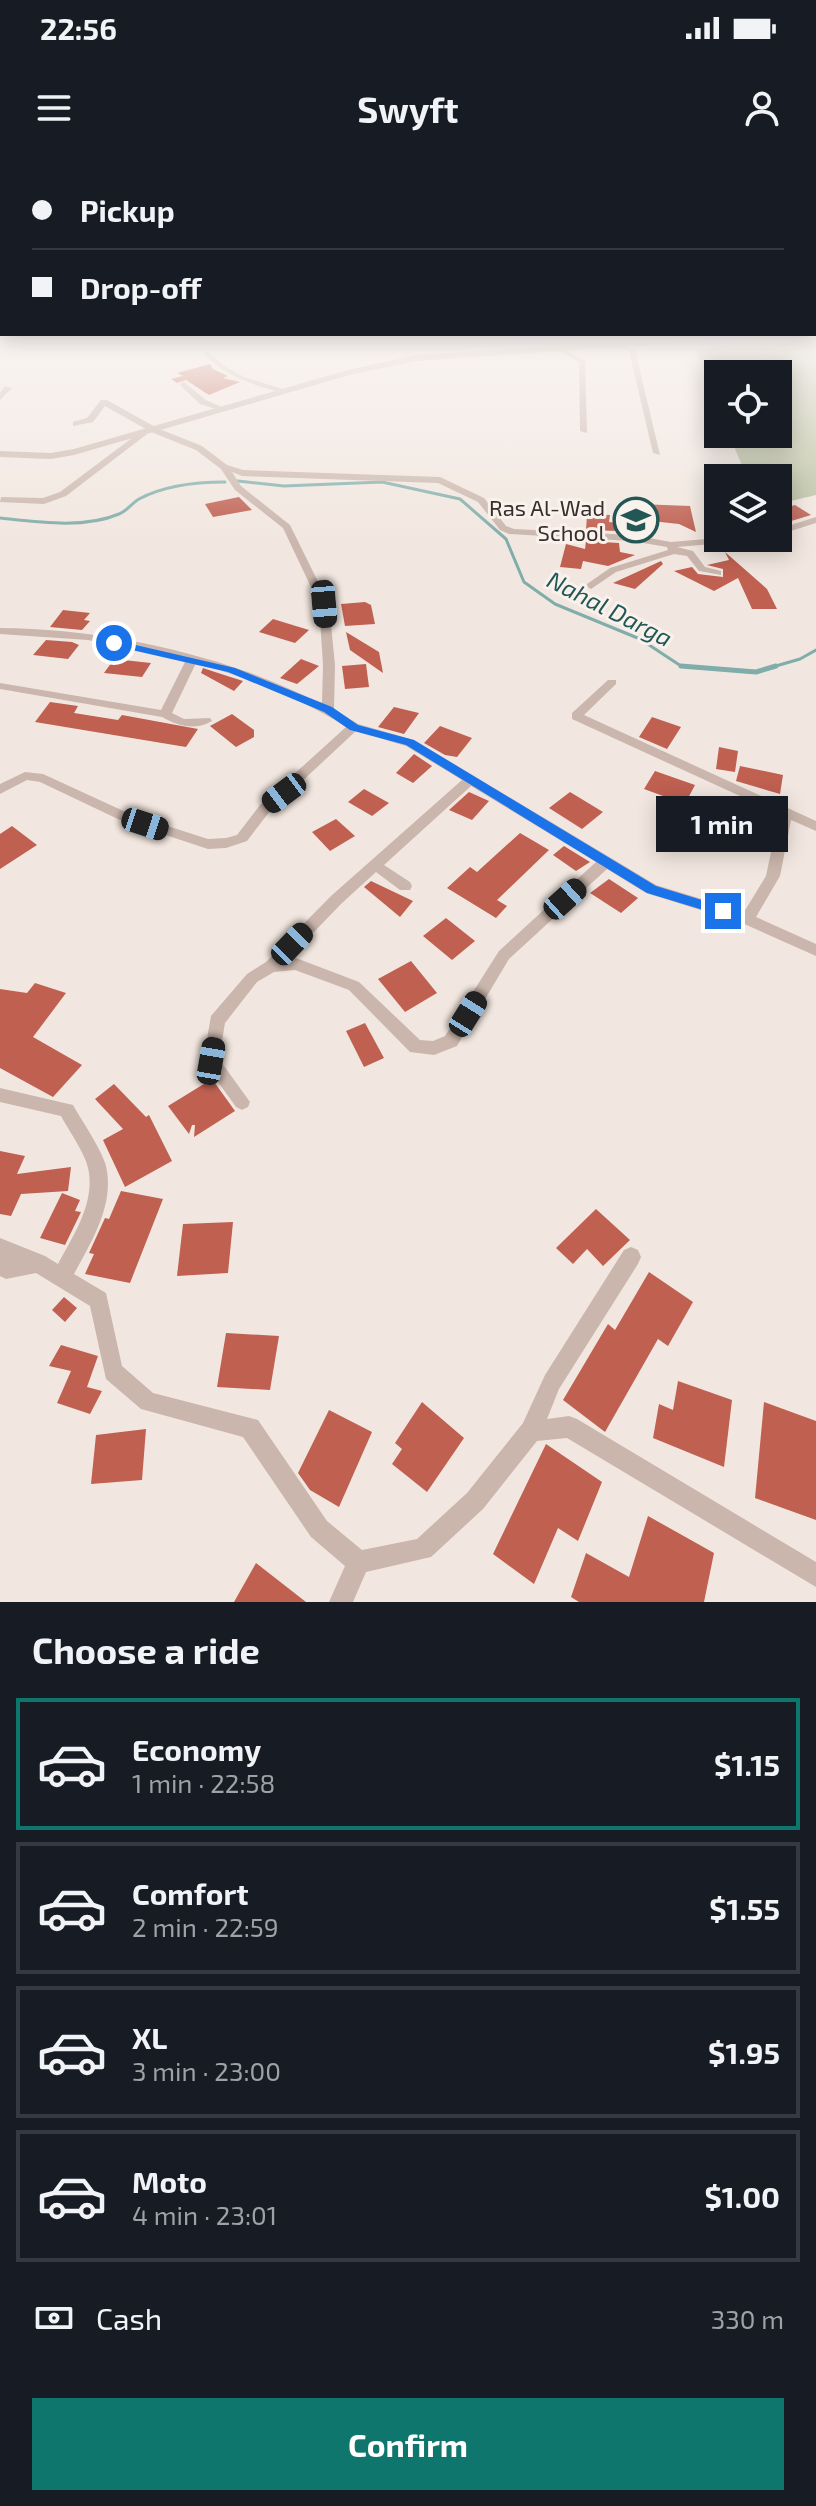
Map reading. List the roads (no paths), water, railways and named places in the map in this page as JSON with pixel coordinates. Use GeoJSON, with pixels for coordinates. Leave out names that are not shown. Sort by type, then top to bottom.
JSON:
{"type":"FeatureCollection","features":[{"type":"Feature","properties":{"kind":"street"},"geometry":{"type":"LineString","coordinates":[[76,424],[90,420],[100,407]]}},
{"type":"Feature","properties":{"kind":"street"},"geometry":{"type":"LineString","coordinates":[[112,407],[148,432],[199,448],[224,467],[238,488],[287,527],[324,604],[329,665],[328,710]]}},
{"type":"Feature","properties":{"kind":"street"},"geometry":{"type":"LineString","coordinates":[[217,407],[222,409]]}},
{"type":"Feature","properties":{"kind":"street"},"geometry":{"type":"LineString","coordinates":[[0,454],[51,456],[148,432],[228,407]]}},
{"type":"Feature","properties":{"kind":"street"},"geometry":{"type":"LineString","coordinates":[[583,407],[584,431]]}},
{"type":"Feature","properties":{"kind":"street"},"geometry":{"type":"LineString","coordinates":[[646,407],[657,453]]}},
{"type":"Feature","properties":{"kind":"street"},"geometry":{"type":"LineString","coordinates":[[1,500],[44,501],[63,494],[148,432]]}},
{"type":"Feature","properties":{"kind":"street"},"geometry":{"type":"LineString","coordinates":[[224,467],[266,476],[395,476],[440,480],[481,500],[503,528],[512,532],[632,538],[690,553],[702,569],[718,573]]}},
{"type":"Feature","properties":{"kind":"street"},"geometry":{"type":"LineString","coordinates":[[792,528],[815,521]]}},
{"type":"Feature","properties":{"kind":"street"},"geometry":{"type":"LineString","coordinates":[[591,586],[613,570],[672,548],[704,544]]}},
{"type":"Feature","properties":{"kind":"street"},"geometry":{"type":"LineString","coordinates":[[0,631],[83,637],[231,670],[328,710],[354,727],[410,743],[651,889],[747,919],[816,950]]}},
{"type":"Feature","properties":{"kind":"street"},"geometry":{"type":"LineString","coordinates":[[165,714],[192,660]]}},
{"type":"Feature","properties":{"kind":"street"},"geometry":{"type":"LineString","coordinates":[[612,682],[576,716],[816,826]]}},
{"type":"Feature","properties":{"kind":"street"},"geometry":{"type":"LineString","coordinates":[[0,686],[165,714],[182,723],[206,721]]}},
{"type":"Feature","properties":{"kind":"street"},"geometry":{"type":"LineString","coordinates":[[0,790],[25,776],[43,778],[125,817],[208,844],[226,843],[242,838],[265,808],[354,727]]}},
{"type":"Feature","properties":{"kind":"street"},"geometry":{"type":"LineString","coordinates":[[242,1102],[211,1061],[217,1021],[252,978],[271,966],[375,865],[470,780]]}},
{"type":"Feature","properties":{"kind":"street"},"geometry":{"type":"LineString","coordinates":[[747,919],[773,876],[786,813]]}},
{"type":"Feature","properties":{"kind":"street"},"geometry":{"type":"LineString","coordinates":[[271,966],[296,964],[354,986],[416,1047],[434,1048],[451,1041],[504,955],[605,862]]}},
{"type":"Feature","properties":{"kind":"street"},"geometry":{"type":"LineString","coordinates":[[375,865],[405,886]]}},
{"type":"Feature","properties":{"kind":"street"},"geometry":{"type":"LineString","coordinates":[[0,1095],[67,1110],[97,1167],[93,1218],[62,1277]]}},
{"type":"Feature","properties":{"kind":"street"},"geometry":{"type":"LineString","coordinates":[[0,1247],[38,1263],[99,1300],[113,1372],[148,1402],[250,1428],[319,1529],[359,1562]]}},
{"type":"Feature","properties":{"kind":"street"},"geometry":{"type":"LineString","coordinates":[[359,1562],[423,1549],[475,1501],[531,1431],[552,1382],[631,1257]]}},
{"type":"Feature","properties":{"kind":"street"},"geometry":{"type":"LineString","coordinates":[[0,1266],[6,1269],[38,1263]]}},
{"type":"Feature","properties":{"kind":"street"},"geometry":{"type":"LineString","coordinates":[[531,1431],[569,1427],[816,1575]]}},
{"type":"Feature","properties":{"kind":"street"},"geometry":{"type":"LineString","coordinates":[[341,1602],[359,1562]]}},
{"type":"Feature","properties":{"kind":"waterway","name":"Nahal Darga"},"geometry":{"type":"LineString","coordinates":[[238,481],[284,486],[382,482],[460,499],[506,539],[524,582],[555,604],[640,639],[681,666],[756,672],[776,666]]}},
{"type":"Feature","properties":{"kind":"waterway","name":"Nahal Darga"},"geometry":{"type":"LineString","coordinates":[[0,518],[91,522],[119,514],[139,499],[159,490],[225,482]]}},
{"type":"Feature","properties":{"kind":"waterway","name":"Nahal Darga"},"geometry":{"type":"LineString","coordinates":[[769,668],[800,659],[816,650]]}},
{"type":"Feature","properties":{"kind":"place","name":"Ras Al-Wad School"},"geometry":{"type":"Point","coordinates":[636,520]}}]}
